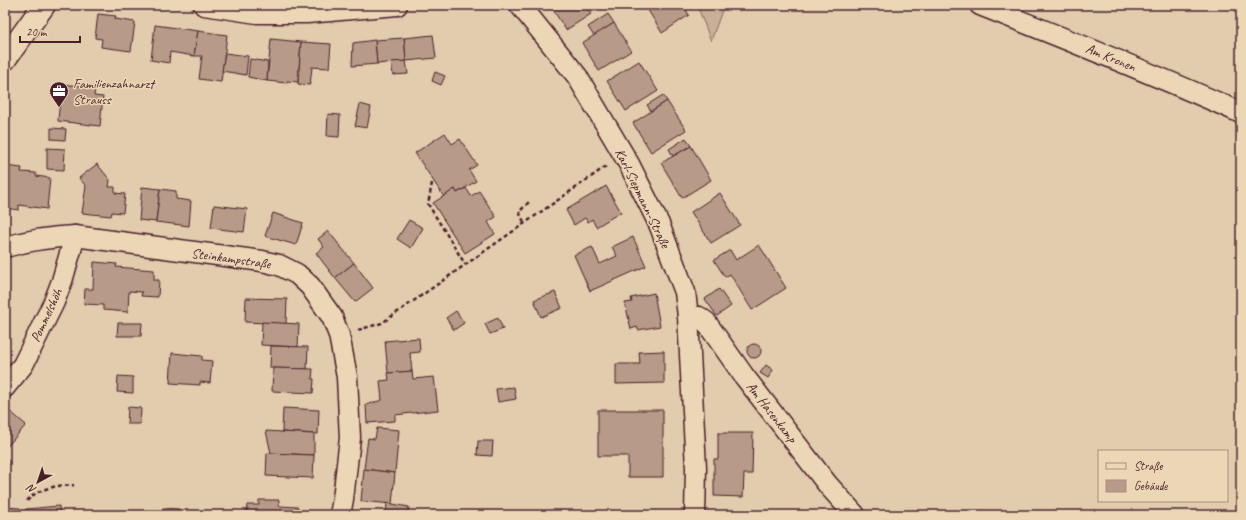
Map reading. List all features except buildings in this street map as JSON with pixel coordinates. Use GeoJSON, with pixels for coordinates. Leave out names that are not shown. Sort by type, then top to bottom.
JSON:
{"type":"FeatureCollection","features":[{"type":"Feature","properties":{"kind":"main road"},"geometry":{"type":"LineString","coordinates":[[5,59],[44,5]]}},
{"type":"Feature","properties":{"kind":"street"},"geometry":{"type":"LineString","coordinates":[[204,5],[256,13],[307,13],[397,5]]}},
{"type":"Feature","properties":{"kind":"street","name":"Karl-Siepmann-Straße"},"geometry":{"type":"LineString","coordinates":[[520,5],[577,76],[623,154],[659,224],[685,292],[688,316],[696,468],[695,515]]}},
{"type":"Feature","properties":{"kind":"street","name":"Am Kronen"},"geometry":{"type":"LineString","coordinates":[[980,5],[1182,86],[1241,113]]}},
{"type":"Feature","properties":{"kind":"street","name":"Steinkampstraße"},"geometry":{"type":"LineString","coordinates":[[5,247],[22,242],[51,237],[75,236],[262,261],[279,265],[297,274],[310,286],[332,317],[339,336],[347,377],[350,438],[340,515]]}},
{"type":"Feature","properties":{"kind":"street","name":"Pommelshöh"},"geometry":{"type":"LineString","coordinates":[[5,387],[23,365],[54,302],[70,258],[75,236]]}},
{"type":"Feature","properties":{"kind":"street","name":"Am Hasenkamp"},"geometry":{"type":"LineString","coordinates":[[688,316],[699,317],[706,322],[744,376],[828,485],[854,515]]}},
{"type":"Feature","properties":{"kind":"path"},"geometry":{"type":"LineString","coordinates":[[339,336],[382,323],[623,154]]}},
{"type":"Feature","properties":{"kind":"path"},"geometry":{"type":"LineString","coordinates":[[432,183],[428,204],[466,264]]}},
{"type":"Feature","properties":{"kind":"path"},"geometry":{"type":"LineString","coordinates":[[524,222],[518,212],[529,202]]}},
{"type":"Feature","properties":{"kind":"path"},"geometry":{"type":"LineString","coordinates":[[27,501],[44,489],[74,485]]}},
{"type":"Feature","properties":{"kind":"shaded area"},"geometry":{"type":"Polygon","coordinates":[[[697,5],[724,5],[711,41],[697,5]]]}},
{"type":"Feature","properties":{"kind":"place","name":"Familienzahnarzt Strauss"},"geometry":{"type":"Point","coordinates":[59,108]}}]}
